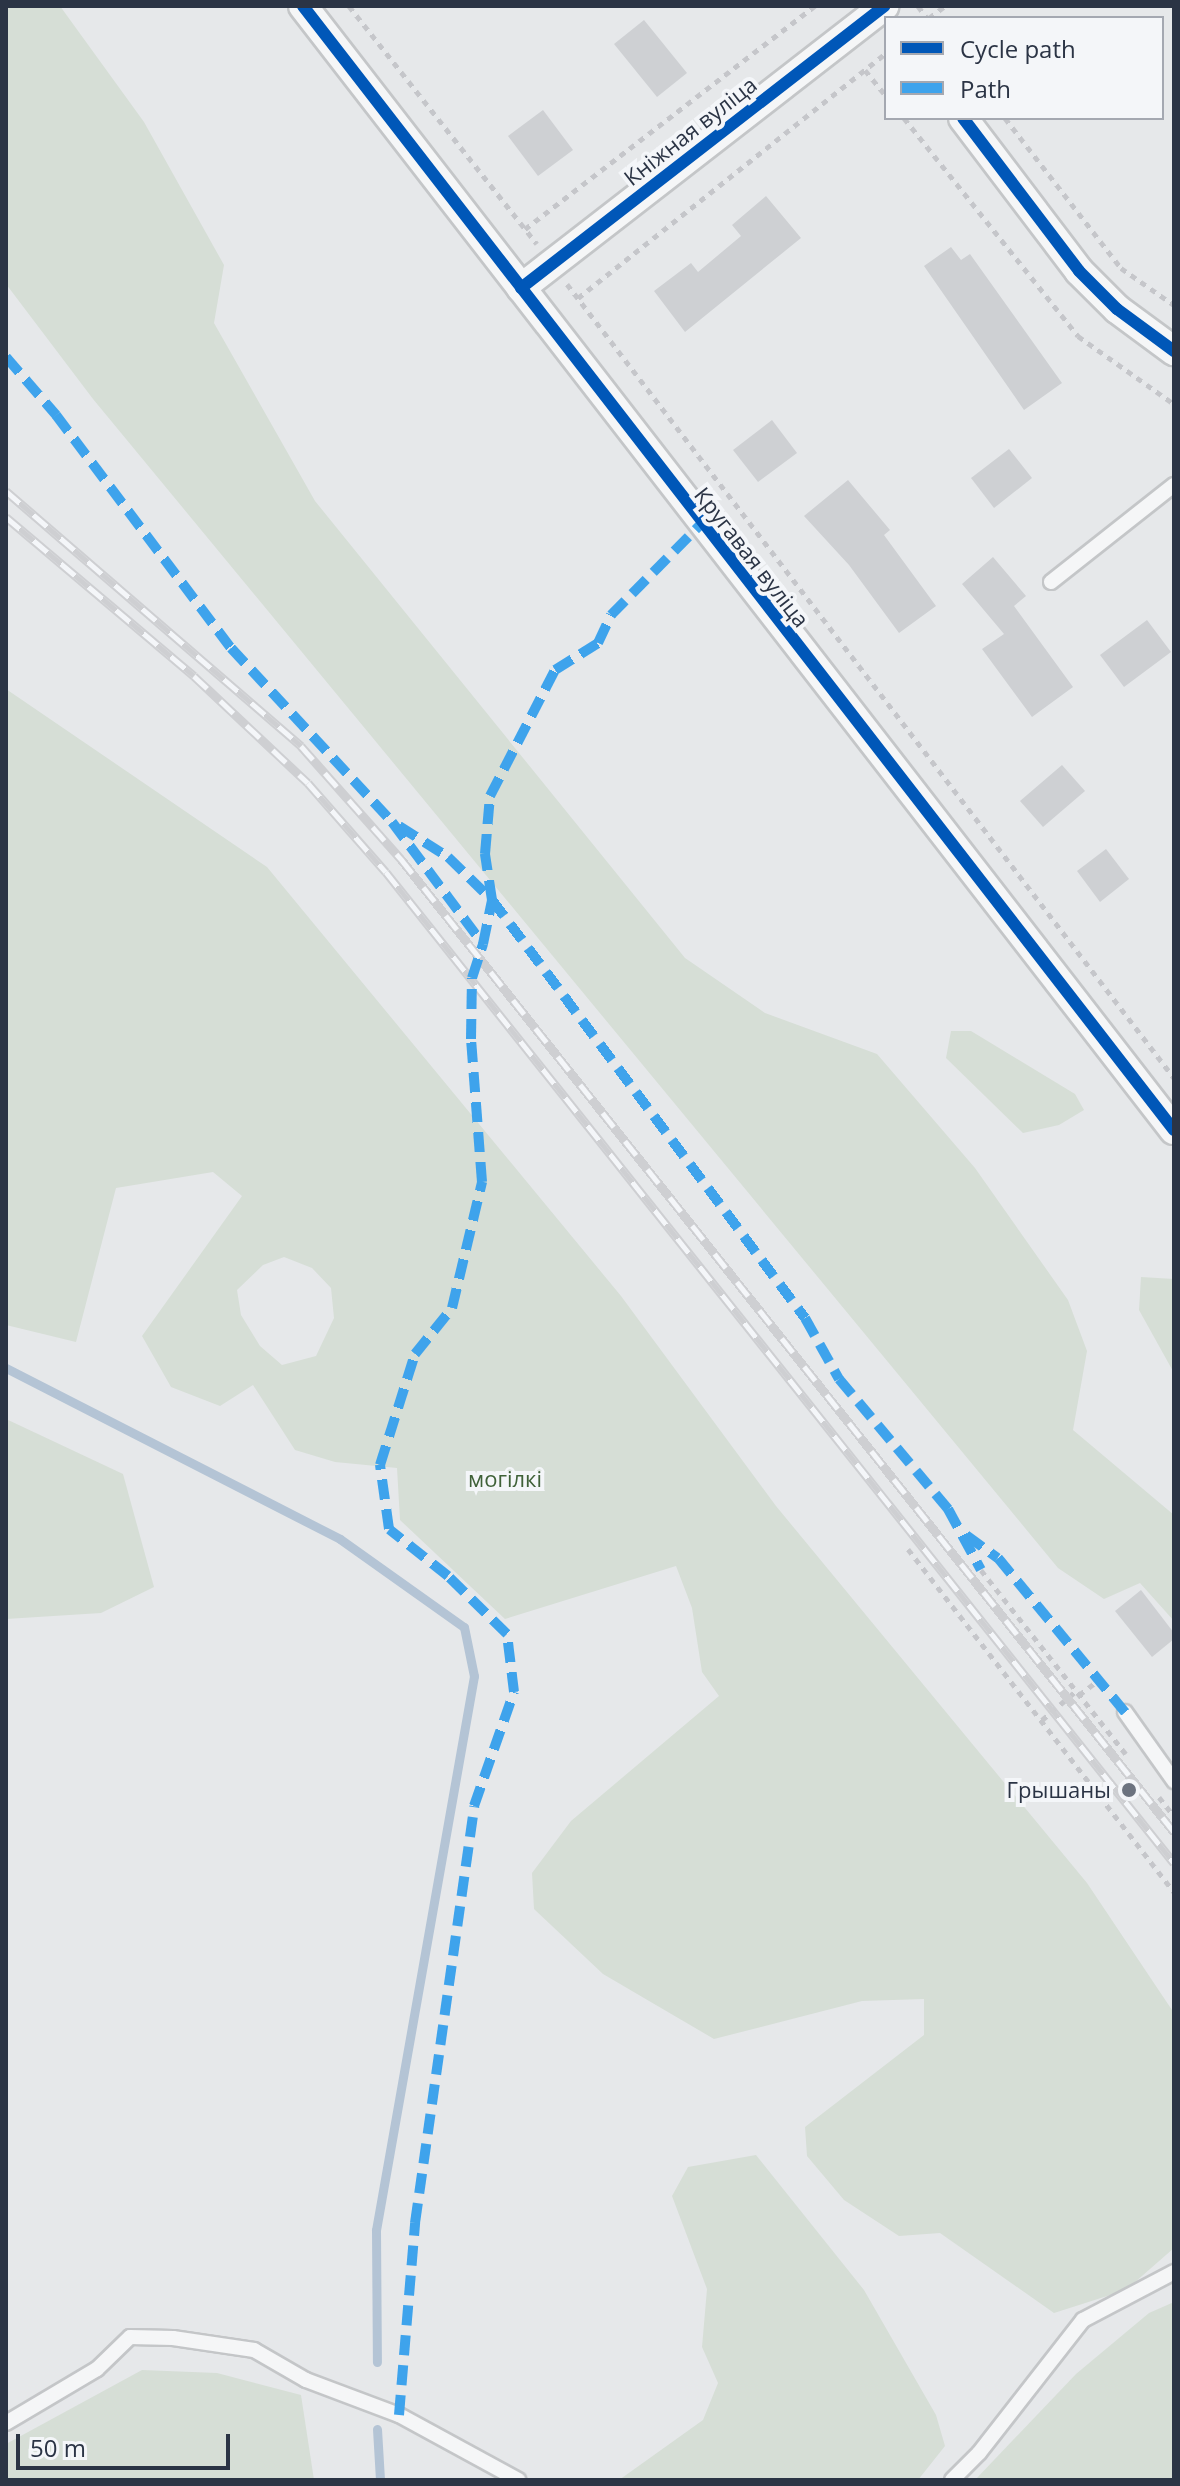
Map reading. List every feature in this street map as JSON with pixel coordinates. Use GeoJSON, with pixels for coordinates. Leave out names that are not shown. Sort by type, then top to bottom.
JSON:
{"type":"FeatureCollection","features":[{"type":"Feature","properties":{"kind":"street","name":"Кругавая вуліца"},"geometry":{"type":"LineString","coordinates":[[303,6],[1174,1130]]}},
{"type":"Feature","properties":{"kind":"street","name":"Кніжная вуліца"},"geometry":{"type":"LineString","coordinates":[[521,288],[884,11]]}},
{"type":"Feature","properties":{"kind":"street"},"geometry":{"type":"LineString","coordinates":[[965,120],[1079,271],[1117,309],[1174,351]]}},
{"type":"Feature","properties":{"kind":"lane"},"geometry":{"type":"LineString","coordinates":[[1051,582],[1174,485]]}},
{"type":"Feature","properties":{"kind":"lane"},"geometry":{"type":"LineString","coordinates":[[1125,1712],[1174,1781]]}},
{"type":"Feature","properties":{"kind":"lane"},"geometry":{"type":"LineString","coordinates":[[952,2480],[1083,2320],[1174,2272]]}},
{"type":"Feature","properties":{"kind":"lane"},"geometry":{"type":"LineString","coordinates":[[6,2423],[97,2369],[130,2337],[173,2338],[254,2350],[306,2380],[399,2415],[518,2480]]}},
{"type":"Feature","properties":{"kind":"path"},"geometry":{"type":"LineString","coordinates":[[349,6],[552,264],[1174,1078]]}},
{"type":"Feature","properties":{"kind":"path"},"geometry":{"type":"LineString","coordinates":[[525,229],[815,6]]}},
{"type":"Feature","properties":{"kind":"path"},"geometry":{"type":"LineString","coordinates":[[578,298],[884,55]]}},
{"type":"Feature","properties":{"kind":"path"},"geometry":{"type":"LineString","coordinates":[[865,70],[884,94]]}},
{"type":"Feature","properties":{"kind":"path"},"geometry":{"type":"LineString","coordinates":[[906,120],[1078,336],[1174,404]]}},
{"type":"Feature","properties":{"kind":"path"},"geometry":{"type":"LineString","coordinates":[[1007,120],[1121,268],[1174,305]]}},
{"type":"Feature","properties":{"kind":"path"},"geometry":{"type":"LineString","coordinates":[[908,1549],[1174,1892]]}},
{"type":"Feature","properties":{"kind":"path"},"geometry":{"type":"LineString","coordinates":[[981,1570],[1136,1767]]}},
{"type":"Feature","properties":{"kind":"path"},"geometry":{"type":"LineString","coordinates":[[1042,1720],[1100,1679]]}},
{"type":"Feature","properties":{"kind":"path"},"geometry":{"type":"LineString","coordinates":[[1155,1792],[1174,1816]]}},
{"type":"Feature","properties":{"kind":"green space"},"geometry":{"type":"Polygon","coordinates":[[[6,6],[60,6],[144,122],[224,265],[214,323],[315,501],[685,958],[765,1013],[877,1054],[975,1168],[1068,1300],[1087,1351],[1073,1430],[1174,1515],[1174,1621],[1140,1583],[1104,1599],[1058,1568],[93,399],[6,284],[6,6]]]}},
{"type":"Feature","properties":{"kind":"green space","name":"могілкі"},"geometry":{"type":"Polygon","coordinates":[[[6,689],[267,867],[621,1296],[776,1506],[1087,1883],[1174,2013],[1174,2248],[1126,2290],[1054,2313],[940,2233],[899,2236],[844,2200],[807,2156],[805,2127],[924,2035],[924,1999],[862,2001],[714,2039],[603,1974],[534,1909],[532,1873],[571,1821],[719,1696],[702,1672],[692,1608],[676,1566],[505,1619],[400,1520],[397,1468],[335,1462],[295,1450],[253,1385],[220,1406],[171,1387],[142,1336],[242,1196],[213,1172],[116,1188],[76,1342],[6,1325],[6,689]],[[284,1257],[263,1265],[237,1290],[241,1315],[260,1346],[282,1365],[316,1356],[334,1318],[331,1288],[312,1268],[284,1257]]]}},
{"type":"Feature","properties":{"kind":"green space"},"geometry":{"type":"Polygon","coordinates":[[[951,1031],[971,1031],[1075,1094],[1084,1110],[1059,1125],[1023,1133],[946,1058],[951,1031]]]}},
{"type":"Feature","properties":{"kind":"green space"},"geometry":{"type":"Polygon","coordinates":[[[1141,1277],[1174,1279],[1174,1373],[1139,1310],[1141,1277]]]}},
{"type":"Feature","properties":{"kind":"green space"},"geometry":{"type":"Polygon","coordinates":[[[6,1419],[123,1474],[154,1587],[101,1613],[6,1619],[6,1419]]]}},
{"type":"Feature","properties":{"kind":"green space"},"geometry":{"type":"Polygon","coordinates":[[[756,2155],[864,2290],[936,2415],[945,2446],[918,2480],[619,2480],[703,2420],[718,2383],[702,2347],[707,2289],[672,2196],[688,2167],[756,2155]]]}},
{"type":"Feature","properties":{"kind":"green space"},"geometry":{"type":"Polygon","coordinates":[[[1174,2302],[1174,2480],[975,2480],[1076,2374],[1149,2313],[1174,2302]]]}},
{"type":"Feature","properties":{"kind":"green space"},"geometry":{"type":"Polygon","coordinates":[[[142,2370],[217,2373],[301,2395],[314,2480],[6,2480],[6,2444],[142,2370]]]}},
{"type":"Feature","properties":{"kind":"building"},"geometry":{"type":"Polygon","coordinates":[[[644,20],[687,73],[657,97],[614,44],[644,20]]]}},
{"type":"Feature","properties":{"kind":"building"},"geometry":{"type":"Polygon","coordinates":[[[543,110],[573,150],[538,176],[508,136],[543,110]]]}},
{"type":"Feature","properties":{"kind":"building"},"geometry":{"type":"Polygon","coordinates":[[[766,196],[801,238],[685,332],[654,291],[691,263],[698,272],[741,236],[732,225],[766,196]]]}},
{"type":"Feature","properties":{"kind":"building"},"geometry":{"type":"Polygon","coordinates":[[[951,247],[961,260],[970,254],[1062,383],[1024,410],[924,266],[951,247]]]}},
{"type":"Feature","properties":{"kind":"building"},"geometry":{"type":"Polygon","coordinates":[[[772,420],[797,453],[758,482],[733,450],[772,420]]]}},
{"type":"Feature","properties":{"kind":"building"},"geometry":{"type":"Polygon","coordinates":[[[1009,449],[1032,478],[994,508],[971,478],[1009,449]]]}},
{"type":"Feature","properties":{"kind":"building"},"geometry":{"type":"Polygon","coordinates":[[[848,480],[890,530],[884,535],[936,606],[899,633],[849,565],[804,516],[848,480]]]}},
{"type":"Feature","properties":{"kind":"building"},"geometry":{"type":"Polygon","coordinates":[[[993,557],[1026,596],[1014,606],[1073,687],[1032,717],[982,649],[1004,634],[962,584],[993,557]]]}},
{"type":"Feature","properties":{"kind":"building"},"geometry":{"type":"Polygon","coordinates":[[[1147,620],[1171,652],[1124,687],[1100,655],[1147,620]]]}},
{"type":"Feature","properties":{"kind":"building"},"geometry":{"type":"Polygon","coordinates":[[[1062,765],[1085,791],[1043,827],[1020,801],[1062,765]]]}},
{"type":"Feature","properties":{"kind":"building"},"geometry":{"type":"Polygon","coordinates":[[[1106,849],[1129,879],[1100,902],[1077,871],[1106,849]]]}},
{"type":"Feature","properties":{"kind":"building"},"geometry":{"type":"Polygon","coordinates":[[[1141,1590],[1174,1633],[1174,1639],[1152,1657],[1115,1611],[1141,1590]]]}},
{"type":"Feature","properties":{"kind":"waterway"},"geometry":{"type":"LineString","coordinates":[[6,1368],[340,1539],[464,1627],[474,1676],[376,2230],[377,2362]]}},
{"type":"Feature","properties":{"kind":"waterway"},"geometry":{"type":"LineString","coordinates":[[377,2429],[380,2480]]}},
{"type":"Feature","properties":{"kind":"railway"},"geometry":{"type":"LineString","coordinates":[[6,491],[301,746],[401,859],[1174,1832]]}},
{"type":"Feature","properties":{"kind":"railway"},"geometry":{"type":"LineString","coordinates":[[6,517],[194,676],[308,783],[386,872],[1174,1863]]}},
{"type":"Feature","properties":{"kind":"marked path"},"geometry":{"type":"LineString","coordinates":[[6,357],[56,415],[231,648],[392,822],[483,944],[492,900],[805,1318],[839,1379],[948,1509],[981,1570]]}},
{"type":"Feature","properties":{"kind":"marked path"},"geometry":{"type":"LineString","coordinates":[[399,826],[448,857],[492,900],[485,854],[490,796],[555,670],[598,643],[611,615],[701,524]]}},
{"type":"Feature","properties":{"kind":"marked path"},"geometry":{"type":"LineString","coordinates":[[399,2415],[415,2223],[474,1806],[514,1692],[507,1634],[448,1576],[389,1529],[380,1465],[415,1354],[452,1308],[482,1182],[471,1039],[472,978],[483,944]]}},
{"type":"Feature","properties":{"kind":"marked path"},"geometry":{"type":"LineString","coordinates":[[966,1535],[998,1558],[1125,1712]]}},
{"type":"Feature","properties":{"kind":"cycle path"},"geometry":{"type":"LineString","coordinates":[[303,6],[1174,1130]]}},
{"type":"Feature","properties":{"kind":"cycle path"},"geometry":{"type":"LineString","coordinates":[[521,288],[884,6]]}},
{"type":"Feature","properties":{"kind":"cycle path"},"geometry":{"type":"LineString","coordinates":[[965,120],[1079,271],[1117,309],[1174,351]]}},
{"type":"Feature","properties":{"kind":"place","name":"Грышаны"},"geometry":{"type":"Point","coordinates":[1129,1790]}}]}
